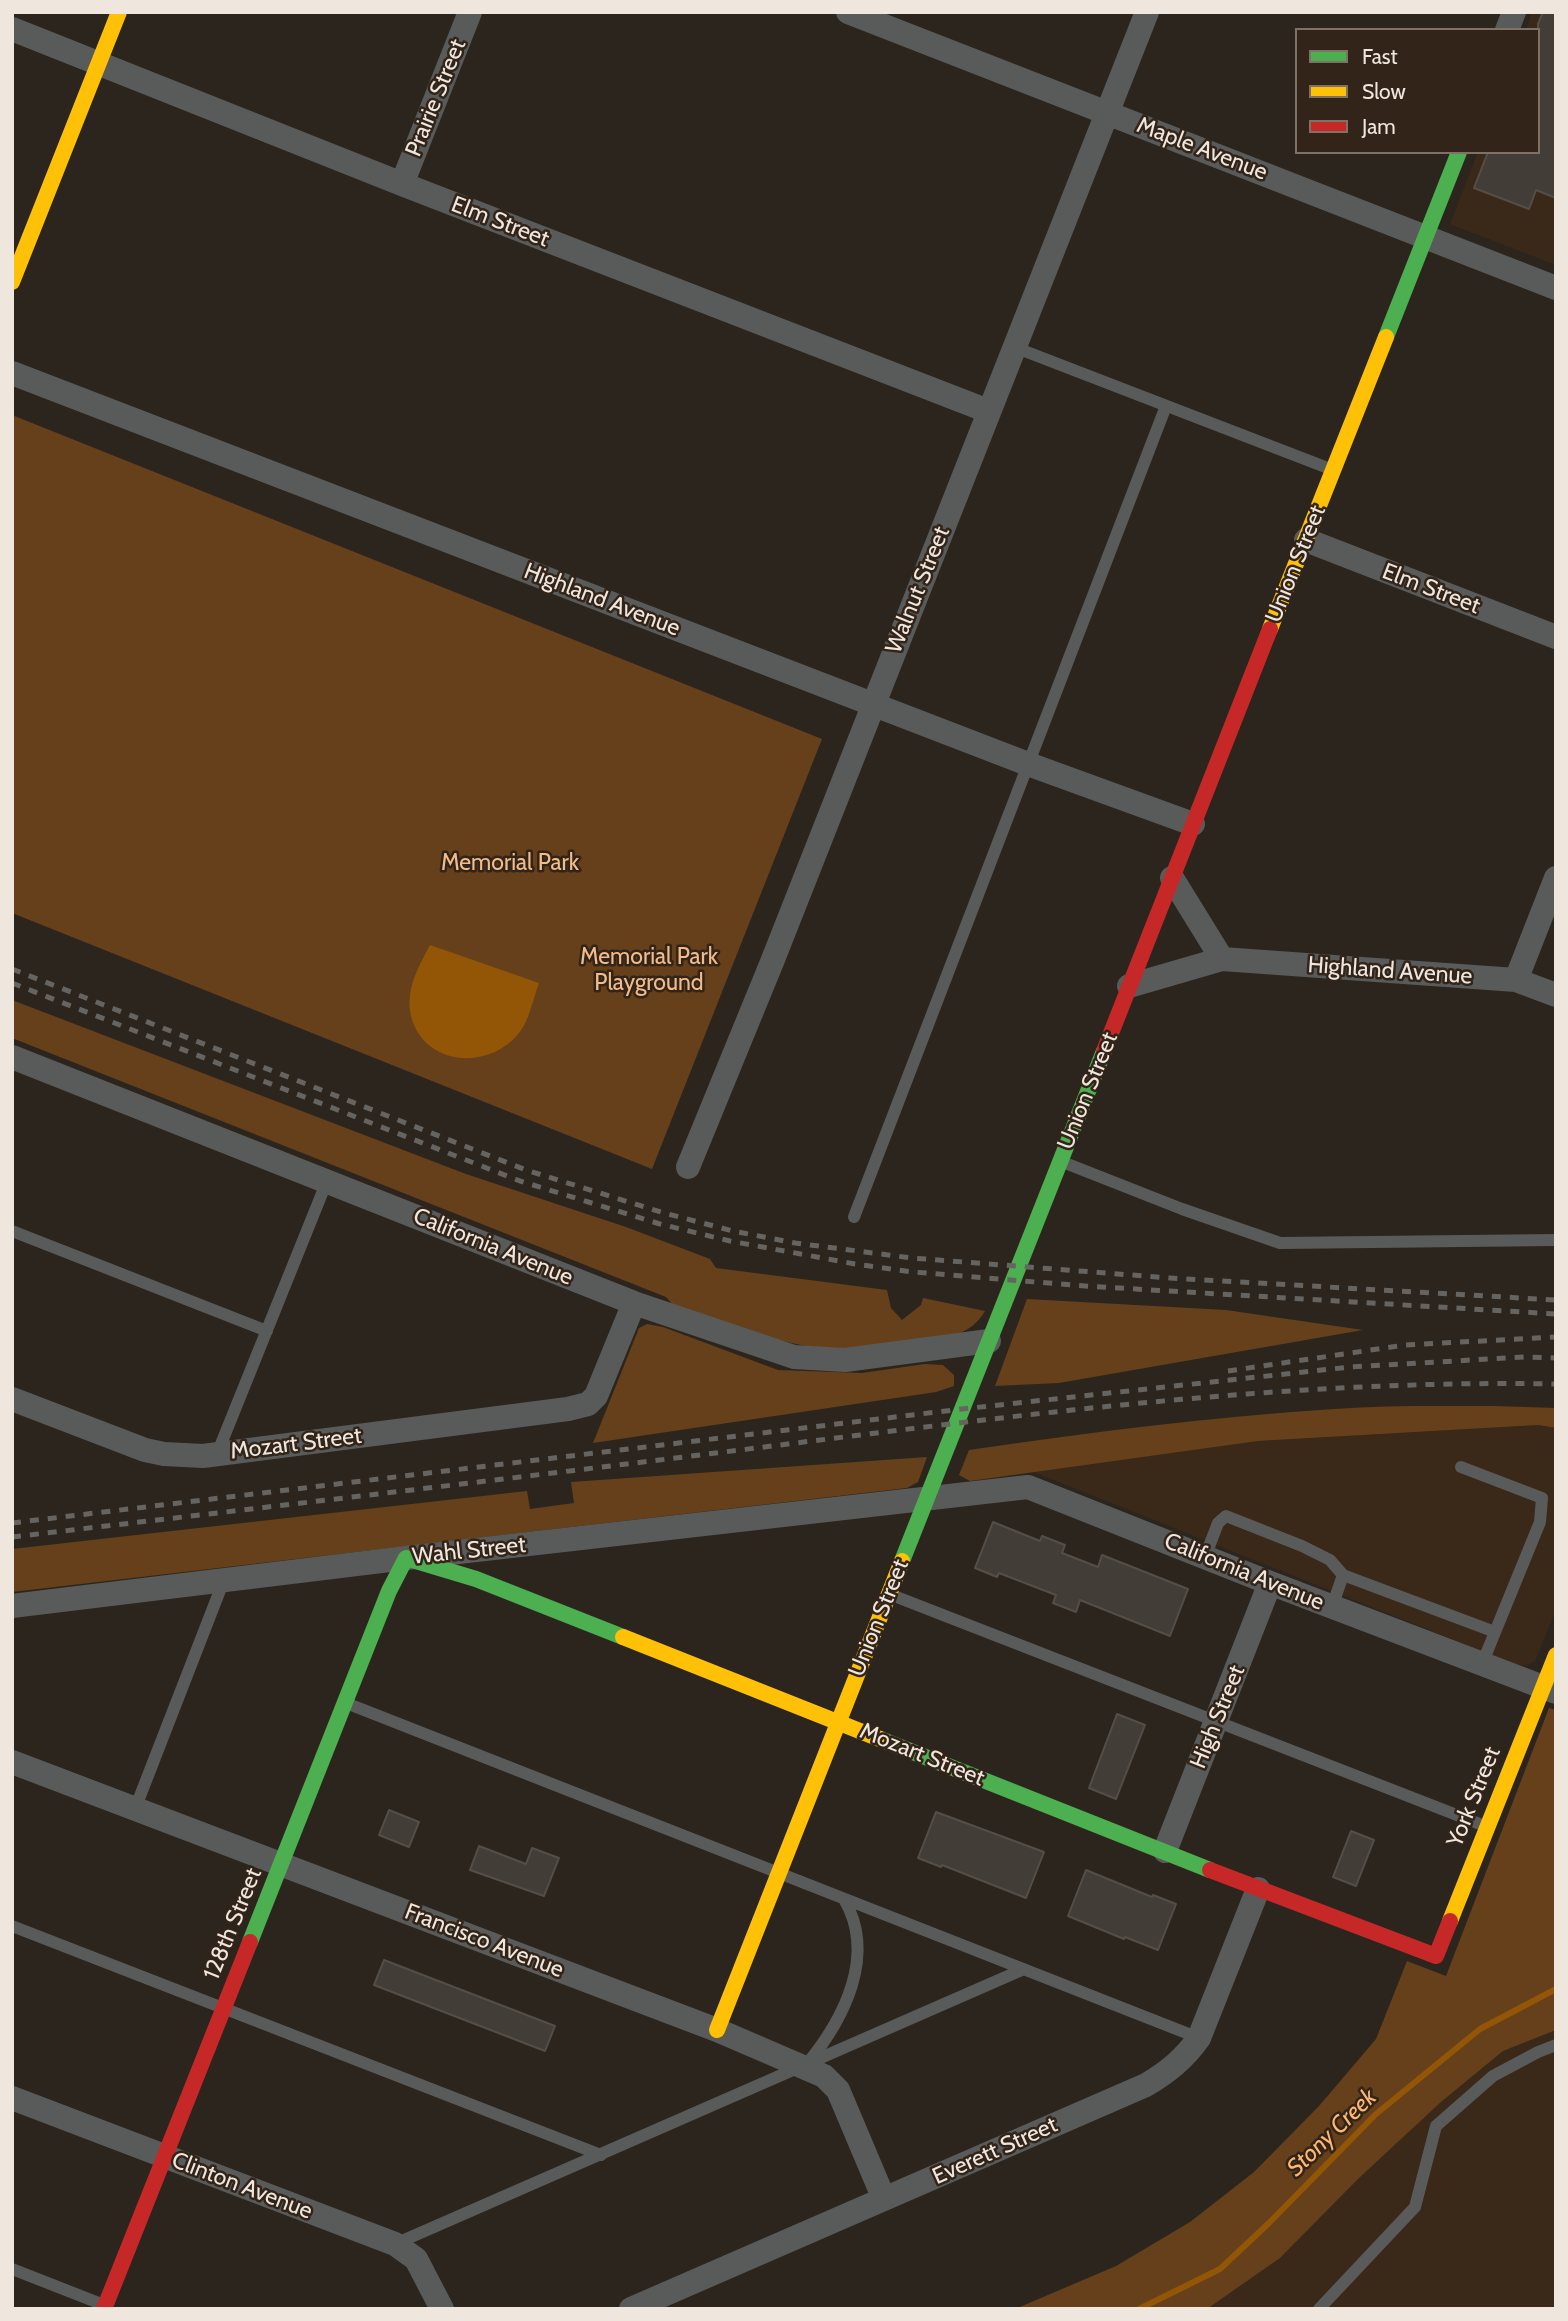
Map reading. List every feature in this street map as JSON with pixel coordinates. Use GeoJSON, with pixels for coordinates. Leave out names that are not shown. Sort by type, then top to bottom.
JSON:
{"type":"FeatureCollection","features":[{"type":"Feature","properties":{"kind":"street"},"geometry":{"type":"LineString","coordinates":[[12,282],[119,12]]}},
{"type":"Feature","properties":{"kind":"street","name":"Prairie Street"},"geometry":{"type":"LineString","coordinates":[[402,184],[470,12]]}},
{"type":"Feature","properties":{"kind":"street","name":"Maple Avenue"},"geometry":{"type":"LineString","coordinates":[[848,12],[1556,288]]}},
{"type":"Feature","properties":{"kind":"street","name":"Walnut Street"},"geometry":{"type":"LineString","coordinates":[[688,1167],[772,962],[1147,12]]}},
{"type":"Feature","properties":{"kind":"street","name":"Elm Street"},"geometry":{"type":"LineString","coordinates":[[12,29],[402,184],[988,411]]}},
{"type":"Feature","properties":{"kind":"street","name":"Union Street"},"geometry":{"type":"LineString","coordinates":[[717,2030],[1458,154]]}},
{"type":"Feature","properties":{"kind":"street","name":"Highland Avenue"},"geometry":{"type":"LineString","coordinates":[[12,373],[1028,764],[1193,824]]}},
{"type":"Feature","properties":{"kind":"street","name":"Elm Street"},"geometry":{"type":"LineString","coordinates":[[1306,540],[1556,638]]}},
{"type":"Feature","properties":{"kind":"street"},"geometry":{"type":"LineString","coordinates":[[1172,878],[1222,959]]}},
{"type":"Feature","properties":{"kind":"street"},"geometry":{"type":"LineString","coordinates":[[1516,979],[1556,878]]}},
{"type":"Feature","properties":{"kind":"street","name":"Highland Avenue"},"geometry":{"type":"LineString","coordinates":[[1129,986],[1222,959],[1516,979],[1556,995]]}},
{"type":"Feature","properties":{"kind":"street","name":"California Avenue"},"geometry":{"type":"LineString","coordinates":[[12,1057],[634,1303],[794,1357],[845,1360],[989,1341]]}},
{"type":"Feature","properties":{"kind":"street","name":"Mozart Street"},"geometry":{"type":"LineString","coordinates":[[12,1399],[145,1450],[183,1456],[217,1454],[568,1409],[588,1404],[600,1388],[634,1303]]}},
{"type":"Feature","properties":{"kind":"street","name":"California Avenue"},"geometry":{"type":"LineString","coordinates":[[926,1500],[1028,1487],[1549,1690]]}},
{"type":"Feature","properties":{"kind":"street","name":"Wahl Street"},"geometry":{"type":"LineString","coordinates":[[12,1606],[406,1558],[926,1500]]}},
{"type":"Feature","properties":{"kind":"street","name":"Mozart Street"},"geometry":{"type":"LineString","coordinates":[[406,1558],[476,1579],[1258,1889],[1436,1956]]}},
{"type":"Feature","properties":{"kind":"street","name":"128th Street"},"geometry":{"type":"LineString","coordinates":[[108,2308],[389,1591],[406,1558]]}},
{"type":"Feature","properties":{"kind":"street","name":"High Street"},"geometry":{"type":"LineString","coordinates":[[1165,1851],[1270,1583]]}},
{"type":"Feature","properties":{"kind":"street","name":"York Street"},"geometry":{"type":"LineString","coordinates":[[1436,1956],[1487,1826],[1549,1690],[1556,1655]]}},
{"type":"Feature","properties":{"kind":"street","name":"Francisco Avenue"},"geometry":{"type":"LineString","coordinates":[[12,1762],[717,2030],[824,2076],[838,2090],[884,2199]]}},
{"type":"Feature","properties":{"kind":"street","name":"Everett Street"},"geometry":{"type":"LineString","coordinates":[[631,2309],[1146,2085],[1170,2071],[1187,2056],[1199,2038],[1258,1889]]}},
{"type":"Feature","properties":{"kind":"street","name":"Clinton Avenue"},"geometry":{"type":"LineString","coordinates":[[12,2098],[395,2244],[416,2259],[442,2309]]}},
{"type":"Feature","properties":{"kind":"lane"},"geometry":{"type":"LineString","coordinates":[[1014,347],[1333,470]]}},
{"type":"Feature","properties":{"kind":"lane"},"geometry":{"type":"LineString","coordinates":[[854,1217],[1166,406]]}},
{"type":"Feature","properties":{"kind":"lane"},"geometry":{"type":"LineString","coordinates":[[1060,1161],[1182,1209],[1280,1243],[1556,1240]]}},
{"type":"Feature","properties":{"kind":"lane"},"geometry":{"type":"LineString","coordinates":[[217,1454],[327,1181]]}},
{"type":"Feature","properties":{"kind":"lane"},"geometry":{"type":"LineString","coordinates":[[12,1231],[267,1331]]}},
{"type":"Feature","properties":{"kind":"lane"},"geometry":{"type":"LineString","coordinates":[[1461,1467],[1542,1498],[1540,1522],[1482,1664]]}},
{"type":"Feature","properties":{"kind":"lane"},"geometry":{"type":"LineString","coordinates":[[1205,1557],[1217,1522],[1226,1516],[1330,1560],[1343,1575],[1495,1632]]}},
{"type":"Feature","properties":{"kind":"lane"},"geometry":{"type":"LineString","coordinates":[[1332,1607],[1343,1575]]}},
{"type":"Feature","properties":{"kind":"lane"},"geometry":{"type":"LineString","coordinates":[[135,1808],[224,1580]]}},
{"type":"Feature","properties":{"kind":"lane"},"geometry":{"type":"LineString","coordinates":[[889,1594],[1487,1826]]}},
{"type":"Feature","properties":{"kind":"lane"},"geometry":{"type":"LineString","coordinates":[[345,1703],[1199,2038]]}},
{"type":"Feature","properties":{"kind":"lane"},"geometry":{"type":"LineString","coordinates":[[805,2067],[839,2018],[853,1981],[858,1954],[858,1932],[854,1916],[845,1899]]}},
{"type":"Feature","properties":{"kind":"lane"},"geometry":{"type":"LineString","coordinates":[[12,1926],[601,2155]]}},
{"type":"Feature","properties":{"kind":"lane"},"geometry":{"type":"LineString","coordinates":[[395,2244],[1024,1969]]}},
{"type":"Feature","properties":{"kind":"lane"},"geometry":{"type":"LineString","coordinates":[[1319,2309],[1415,2207],[1437,2126],[1493,2076],[1556,2045]]}},
{"type":"Feature","properties":{"kind":"lane"},"geometry":{"type":"LineString","coordinates":[[12,2269],[108,2308]]}},
{"type":"Feature","properties":{"kind":"shaded area"},"geometry":{"type":"Polygon","coordinates":[[[1532,12],[1556,12],[1556,265],[1450,224],[1477,154],[1540,154],[1540,28],[1527,28],[1532,12]]]}},
{"type":"Feature","properties":{"kind":"shaded area"},"geometry":{"type":"Polygon","coordinates":[[[430,945],[539,983],[522,1028],[505,1046],[490,1054],[473,1058],[440,1052],[426,1043],[416,1029],[410,1011],[410,993],[430,945]]]}},
{"type":"Feature","properties":{"kind":"shaded area"},"geometry":{"type":"Polygon","coordinates":[[[1538,1425],[1556,1428],[1556,1610],[1535,1661],[1526,1666],[1512,1663],[1031,1471],[1258,1441],[1538,1425]]]}},
{"type":"Feature","properties":{"kind":"shaded area"},"geometry":{"type":"Polygon","coordinates":[[[1556,2030],[1556,2309],[1207,2309],[1280,2258],[1358,2179],[1441,2102],[1503,2051],[1556,2030]]]}},
{"type":"Feature","properties":{"kind":"green space","name":"Memorial Park"},"geometry":{"type":"Polygon","coordinates":[[[12,415],[822,739],[652,1169],[12,913],[12,415]]]}},
{"type":"Feature","properties":{"kind":"green space"},"geometry":{"type":"Polygon","coordinates":[[[12,1000],[466,1174],[626,1227],[710,1259],[716,1268],[887,1290],[891,1308],[902,1320],[921,1305],[923,1298],[985,1311],[973,1325],[960,1333],[857,1349],[818,1348],[745,1330],[673,1305],[666,1297],[12,1038],[12,1000]]]}},
{"type":"Feature","properties":{"kind":"green space"},"geometry":{"type":"Polygon","coordinates":[[[1027,1299],[1226,1310],[1363,1330],[1059,1383],[995,1386],[1027,1299]]]}},
{"type":"Feature","properties":{"kind":"green space"},"geometry":{"type":"Polygon","coordinates":[[[647,1324],[663,1327],[778,1370],[862,1373],[925,1364],[943,1365],[954,1375],[954,1386],[936,1392],[593,1443],[639,1328],[647,1324]]]}},
{"type":"Feature","properties":{"kind":"green space"},"geometry":{"type":"Polygon","coordinates":[[[1494,1406],[1556,1408],[1556,1428],[1538,1425],[1258,1441],[970,1481],[959,1475],[969,1450],[1105,1431],[1334,1409],[1494,1406]]]}},
{"type":"Feature","properties":{"kind":"green space"},"geometry":{"type":"Polygon","coordinates":[[[927,1457],[918,1482],[907,1488],[12,1592],[12,1549],[527,1491],[530,1509],[574,1503],[571,1482],[927,1457]]]}},
{"type":"Feature","properties":{"kind":"green space"},"geometry":{"type":"Polygon","coordinates":[[[1549,1708],[1556,1710],[1556,2030],[1503,2051],[1441,2102],[1358,2179],[1280,2258],[1207,2309],[1015,2309],[1116,2266],[1190,2222],[1254,2172],[1319,2106],[1376,2039],[1407,1961],[1446,1976],[1549,1708]]]}},
{"type":"Feature","properties":{"kind":"building"},"geometry":{"type":"Polygon","coordinates":[[[1543,12],[1556,12],[1556,198],[1536,190],[1529,209],[1474,188],[1487,154],[1540,154],[1538,24],[1543,12]]]}},
{"type":"Feature","properties":{"kind":"building"},"geometry":{"type":"Polygon","coordinates":[[[993,1522],[1040,1541],[1042,1536],[1065,1545],[1062,1553],[1098,1567],[1102,1555],[1188,1589],[1170,1636],[1080,1600],[1076,1612],[1053,1603],[1056,1595],[999,1573],[997,1577],[975,1568],[993,1522]]]}},
{"type":"Feature","properties":{"kind":"building"},"geometry":{"type":"Polygon","coordinates":[[[1117,1714],[1145,1725],[1116,1799],[1089,1788],[1117,1714]]]}},
{"type":"Feature","properties":{"kind":"building"},"geometry":{"type":"Polygon","coordinates":[[[389,1810],[419,1822],[409,1847],[379,1835],[389,1810]]]}},
{"type":"Feature","properties":{"kind":"building"},"geometry":{"type":"Polygon","coordinates":[[[936,1812],[1044,1852],[1026,1898],[918,1858],[936,1812]]]}},
{"type":"Feature","properties":{"kind":"building"},"geometry":{"type":"Polygon","coordinates":[[[1351,1831],[1374,1840],[1356,1886],[1333,1877],[1351,1831]]]}},
{"type":"Feature","properties":{"kind":"building"},"geometry":{"type":"Polygon","coordinates":[[[479,1846],[526,1864],[532,1848],[559,1858],[544,1896],[470,1870],[479,1846]]]}},
{"type":"Feature","properties":{"kind":"building"},"geometry":{"type":"Polygon","coordinates":[[[1086,1870],[1176,1904],[1158,1950],[1068,1916],[1086,1870]]]}},
{"type":"Feature","properties":{"kind":"building"},"geometry":{"type":"Polygon","coordinates":[[[384,1960],[555,2026],[545,2051],[374,1985],[384,1960]]]}},
{"type":"Feature","properties":{"kind":"waterway","name":"Stony Creek"},"geometry":{"type":"LineString","coordinates":[[1139,2309],[1220,2269],[1376,2114],[1480,2029],[1556,1989]]}},
{"type":"Feature","properties":{"kind":"railway"},"geometry":{"type":"LineString","coordinates":[[12,969],[526,1170],[664,1213],[733,1231],[795,1243],[912,1258],[1170,1278],[1556,1300]]}},
{"type":"Feature","properties":{"kind":"railway"},"geometry":{"type":"LineString","coordinates":[[12,983],[520,1181],[660,1224],[730,1241],[913,1272],[1085,1286],[1556,1314]]}},
{"type":"Feature","properties":{"kind":"railway"},"geometry":{"type":"LineString","coordinates":[[1228,1371],[1405,1345],[1556,1337]]}},
{"type":"Feature","properties":{"kind":"railway"},"geometry":{"type":"LineString","coordinates":[[12,1523],[962,1409],[1350,1367],[1524,1357],[1556,1358]]}},
{"type":"Feature","properties":{"kind":"railway"},"geometry":{"type":"LineString","coordinates":[[12,1537],[955,1423],[1155,1402],[1355,1387],[1556,1384]]}},
{"type":"Feature","properties":{"kind":"traffic: fast"},"geometry":{"type":"LineString","coordinates":[[1386,337],[1458,154]]}},
{"type":"Feature","properties":{"kind":"traffic: fast"},"geometry":{"type":"LineString","coordinates":[[902,1561],[1104,1051]]}},
{"type":"Feature","properties":{"kind":"traffic: fast"},"geometry":{"type":"LineString","coordinates":[[250,1942],[389,1591],[406,1558],[476,1579],[623,1637]]}},
{"type":"Feature","properties":{"kind":"traffic: fast"},"geometry":{"type":"LineString","coordinates":[[880,1739],[1210,1870]]}},
{"type":"Feature","properties":{"kind":"traffic: slow"},"geometry":{"type":"LineString","coordinates":[[12,282],[119,12]]}},
{"type":"Feature","properties":{"kind":"traffic: slow"},"geometry":{"type":"LineString","coordinates":[[1270,629],[1386,337]]}},
{"type":"Feature","properties":{"kind":"traffic: slow"},"geometry":{"type":"LineString","coordinates":[[717,2030],[902,1561]]}},
{"type":"Feature","properties":{"kind":"traffic: slow"},"geometry":{"type":"LineString","coordinates":[[623,1637],[880,1739]]}},
{"type":"Feature","properties":{"kind":"traffic: slow"},"geometry":{"type":"LineString","coordinates":[[1450,1921],[1556,1655]]}},
{"type":"Feature","properties":{"kind":"traffic: jam"},"geometry":{"type":"LineString","coordinates":[[1104,1051],[1270,629]]}},
{"type":"Feature","properties":{"kind":"traffic: jam"},"geometry":{"type":"LineString","coordinates":[[1210,1870],[1436,1956],[1450,1921]]}},
{"type":"Feature","properties":{"kind":"traffic: jam"},"geometry":{"type":"LineString","coordinates":[[104,2309],[250,1942]]}},
{"type":"Feature","properties":{"kind":"park label","name":"Memorial Park Playground"},"geometry":{"type":"Point","coordinates":[649,970]}}]}
